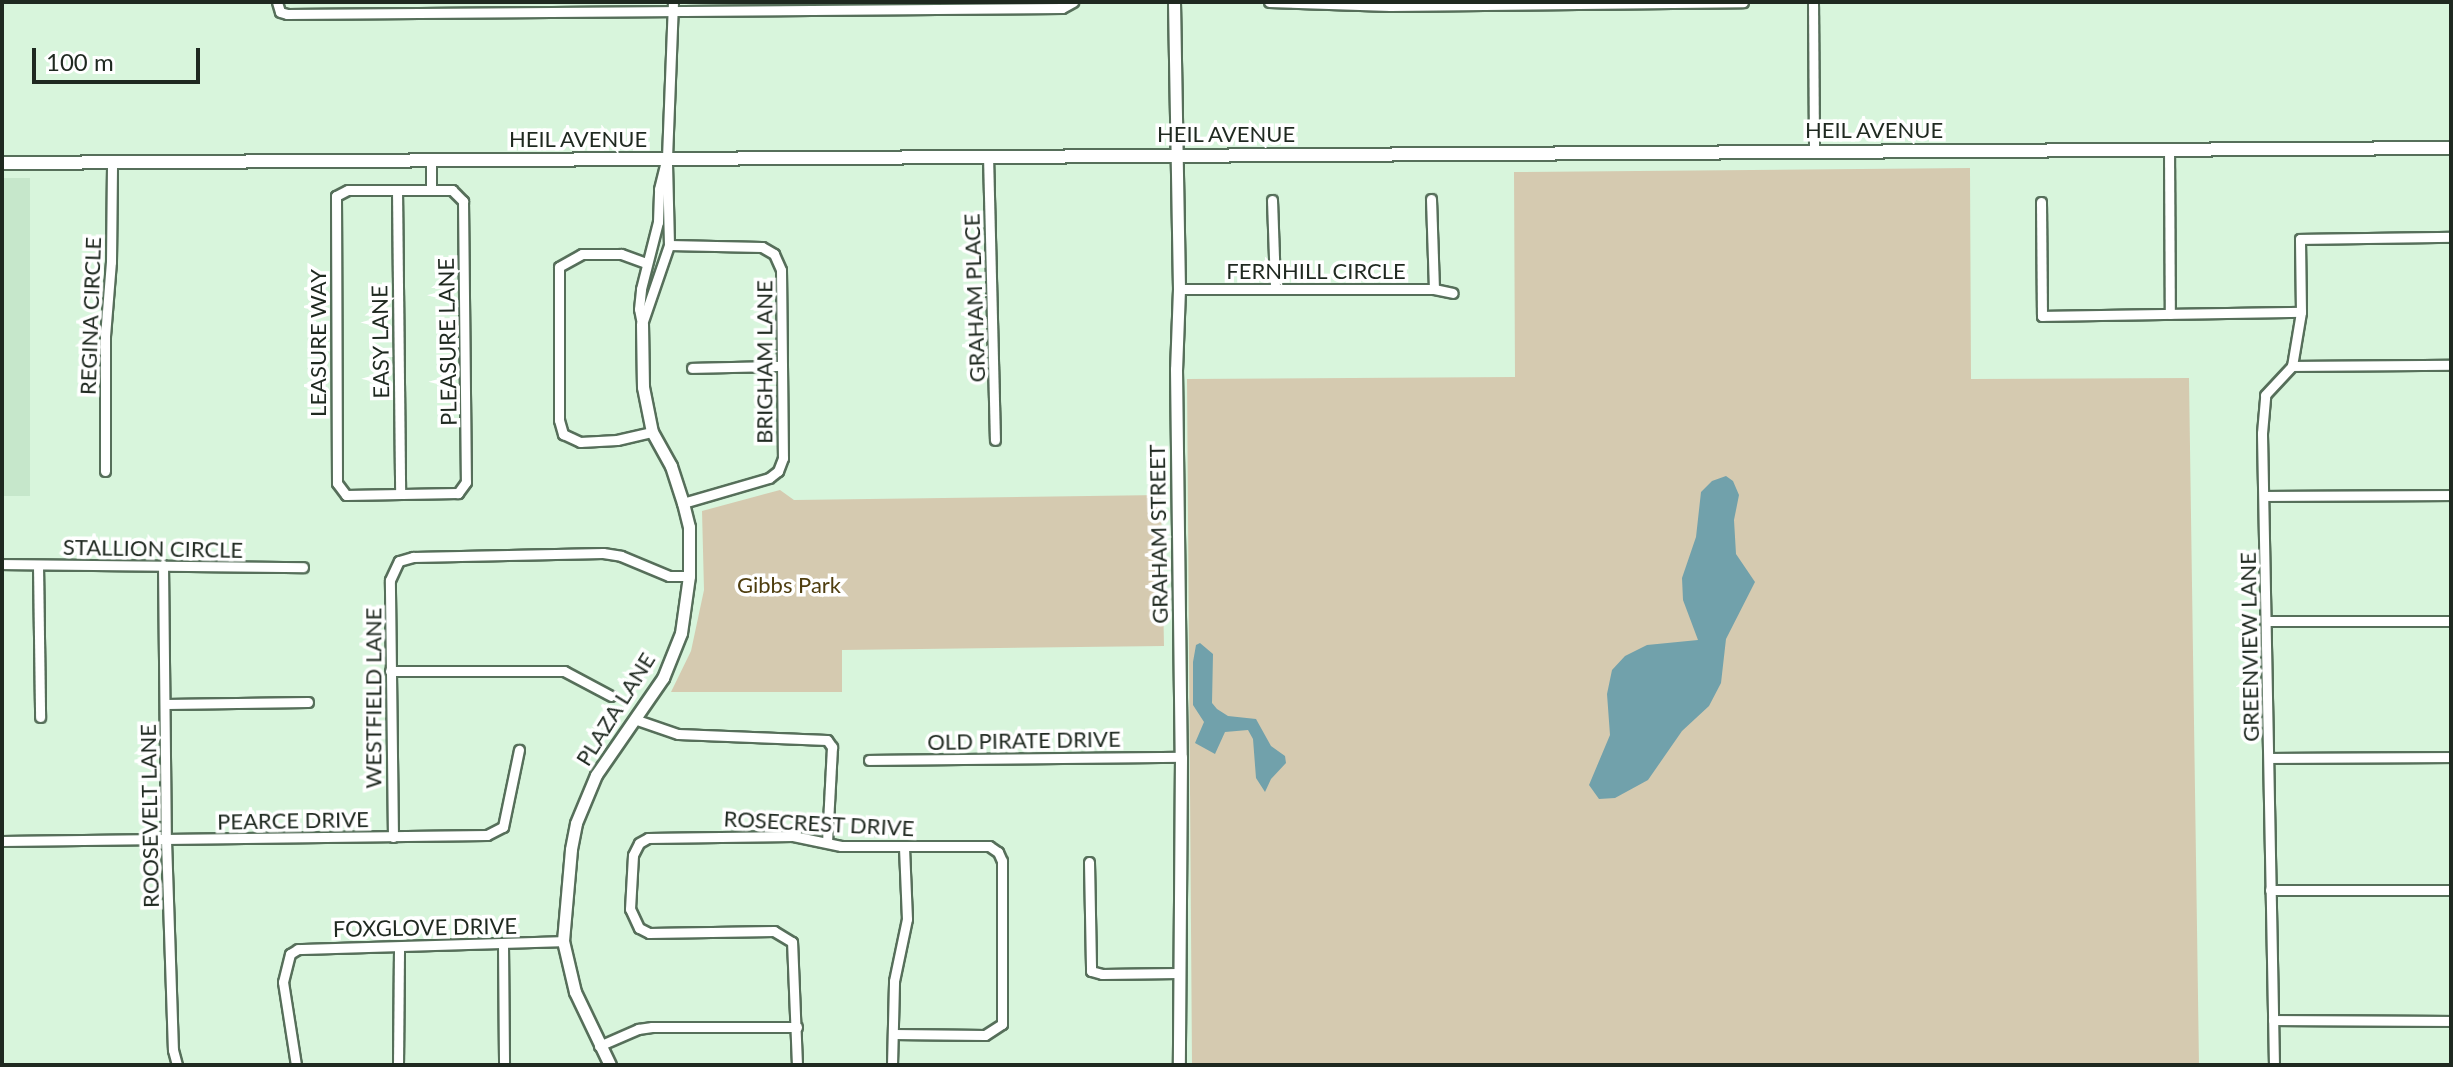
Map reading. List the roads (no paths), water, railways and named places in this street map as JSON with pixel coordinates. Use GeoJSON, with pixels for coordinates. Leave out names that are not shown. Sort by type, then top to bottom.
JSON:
{"type":"FeatureCollection","features":[{"type":"Feature","properties":{"kind":"main road","name":"HEIL AVENUE"},"geometry":{"type":"LineString","coordinates":[[2,163],[2451,148]]}},
{"type":"Feature","properties":{"kind":"street"},"geometry":{"type":"LineString","coordinates":[[277,2],[281,13],[407,6],[1071,4]]}},
{"type":"Feature","properties":{"kind":"street","name":"GRAHAM STREET"},"geometry":{"type":"LineString","coordinates":[[1174,2],[1179,289],[1176,369],[1181,757],[1179,1065]]}},
{"type":"Feature","properties":{"kind":"street"},"geometry":{"type":"LineString","coordinates":[[1269,2],[1743,2]]}},
{"type":"Feature","properties":{"kind":"street"},"geometry":{"type":"LineString","coordinates":[[1813,2],[1814,150]]}},
{"type":"Feature","properties":{"kind":"street"},"geometry":{"type":"LineString","coordinates":[[667,158],[673,5]]}},
{"type":"Feature","properties":{"kind":"street"},"geometry":{"type":"LineString","coordinates":[[2169,149],[2170,314]]}},
{"type":"Feature","properties":{"kind":"street","name":"GRAHAM PLACE"},"geometry":{"type":"LineString","coordinates":[[988,155],[995,440]]}},
{"type":"Feature","properties":{"kind":"street","name":"PLAZA LANE"},"geometry":{"type":"LineString","coordinates":[[642,324],[669,245],[667,158]]}},
{"type":"Feature","properties":{"kind":"street","name":"PLAZA LANE"},"geometry":{"type":"LineString","coordinates":[[610,1065],[575,992],[563,941],[566,881],[576,823],[596,775],[637,720],[663,678],[681,633],[689,576],[689,527],[661,444],[652,432],[640,361],[642,324],[639,309],[646,263],[658,222],[659,189],[667,158]]}},
{"type":"Feature","properties":{"kind":"street"},"geometry":{"type":"LineString","coordinates":[[431,160],[431,190]]}},
{"type":"Feature","properties":{"kind":"street","name":"REGINA CIRCLE"},"geometry":{"type":"LineString","coordinates":[[105,471],[105,336],[111,262],[112,162]]}},
{"type":"Feature","properties":{"kind":"street","name":"LEASURE WAY"},"geometry":{"type":"LineString","coordinates":[[397,190],[348,190],[336,196],[337,483],[346,495],[400,494]]}},
{"type":"Feature","properties":{"kind":"street","name":"PLEASURE LANE"},"geometry":{"type":"LineString","coordinates":[[397,190],[452,190],[463,201],[466,482],[458,493],[400,494]]}},
{"type":"Feature","properties":{"kind":"street","name":"EASY LANE"},"geometry":{"type":"LineString","coordinates":[[397,190],[400,494]]}},
{"type":"Feature","properties":{"kind":"street"},"geometry":{"type":"LineString","coordinates":[[1431,199],[1434,289]]}},
{"type":"Feature","properties":{"kind":"street"},"geometry":{"type":"LineString","coordinates":[[1272,200],[1275,287]]}},
{"type":"Feature","properties":{"kind":"street"},"geometry":{"type":"LineString","coordinates":[[2041,202],[2042,316],[2301,312]]}},
{"type":"Feature","properties":{"kind":"street"},"geometry":{"type":"LineString","coordinates":[[2451,237],[2300,239],[2301,312],[2292,366],[2451,365]]}},
{"type":"Feature","properties":{"kind":"street","name":"BRIGHAM LANE"},"geometry":{"type":"LineString","coordinates":[[669,245],[753,247],[774,254],[781,270],[783,458],[778,471],[769,478],[683,503]]}},
{"type":"Feature","properties":{"kind":"street"},"geometry":{"type":"LineString","coordinates":[[646,263],[621,254],[582,254],[566,259],[557,272],[559,420],[563,434],[573,440],[591,442],[652,432]]}},
{"type":"Feature","properties":{"kind":"street","name":"FERNHILL CIRCLE"},"geometry":{"type":"LineString","coordinates":[[1179,289],[1434,289],[1453,293]]}},
{"type":"Feature","properties":{"kind":"street"},"geometry":{"type":"LineString","coordinates":[[692,368],[782,366]]}},
{"type":"Feature","properties":{"kind":"street","name":"GREENVIEW LANE"},"geometry":{"type":"LineString","coordinates":[[2274,1065],[2262,433],[2265,395],[2292,366]]}},
{"type":"Feature","properties":{"kind":"street"},"geometry":{"type":"LineString","coordinates":[[2264,496],[2451,495]]}},
{"type":"Feature","properties":{"kind":"street","name":"WESTFIELD LANE"},"geometry":{"type":"LineString","coordinates":[[393,837],[390,580],[399,561],[413,557],[603,553],[621,556],[669,576],[689,576]]}},
{"type":"Feature","properties":{"kind":"street","name":"STALLION CIRCLE"},"geometry":{"type":"LineString","coordinates":[[2,564],[303,567]]}},
{"type":"Feature","properties":{"kind":"street"},"geometry":{"type":"LineString","coordinates":[[38,565],[40,717]]}},
{"type":"Feature","properties":{"kind":"street","name":"ROOSEVELT LANE"},"geometry":{"type":"LineString","coordinates":[[163,565],[166,840],[173,1050],[177,1065]]}},
{"type":"Feature","properties":{"kind":"street"},"geometry":{"type":"LineString","coordinates":[[2266,621],[2451,621]]}},
{"type":"Feature","properties":{"kind":"street"},"geometry":{"type":"LineString","coordinates":[[390,671],[564,671],[611,696]]}},
{"type":"Feature","properties":{"kind":"street"},"geometry":{"type":"LineString","coordinates":[[166,704],[308,702]]}},
{"type":"Feature","properties":{"kind":"street"},"geometry":{"type":"LineString","coordinates":[[637,720],[678,734],[827,740],[832,747],[827,842]]}},
{"type":"Feature","properties":{"kind":"street","name":"PEARCE DRIVE"},"geometry":{"type":"LineString","coordinates":[[2,841],[487,835],[503,827],[519,750]]}},
{"type":"Feature","properties":{"kind":"street","name":"OLD PIRATE DRIVE"},"geometry":{"type":"LineString","coordinates":[[869,760],[1181,757]]}},
{"type":"Feature","properties":{"kind":"street"},"geometry":{"type":"LineString","coordinates":[[2269,758],[2451,757]]}},
{"type":"Feature","properties":{"kind":"street","name":"ROSECREST DRIVE"},"geometry":{"type":"LineString","coordinates":[[797,1027],[795,951],[786,936],[774,931],[649,933],[639,928],[630,909],[633,855],[639,843],[648,838],[678,836],[793,836],[841,846],[989,846],[998,852],[1002,861],[1002,1024],[985,1035],[893,1034]]}},
{"type":"Feature","properties":{"kind":"street"},"geometry":{"type":"LineString","coordinates":[[892,1065],[894,981],[907,919],[904,846]]}},
{"type":"Feature","properties":{"kind":"street"},"geometry":{"type":"LineString","coordinates":[[1089,862],[1091,971],[1102,974],[1178,973]]}},
{"type":"Feature","properties":{"kind":"street"},"geometry":{"type":"LineString","coordinates":[[2270,890],[2451,890]]}},
{"type":"Feature","properties":{"kind":"street","name":"FOXGLOVE DRIVE"},"geometry":{"type":"LineString","coordinates":[[296,1065],[283,982],[290,954],[308,946],[503,945],[563,941]]}},
{"type":"Feature","properties":{"kind":"street"},"geometry":{"type":"LineString","coordinates":[[503,945],[504,1065]]}},
{"type":"Feature","properties":{"kind":"street"},"geometry":{"type":"LineString","coordinates":[[398,1065],[399,947]]}},
{"type":"Feature","properties":{"kind":"street"},"geometry":{"type":"LineString","coordinates":[[2273,1020],[2451,1021]]}},
{"type":"Feature","properties":{"kind":"street"},"geometry":{"type":"LineString","coordinates":[[599,1046],[638,1029],[652,1027],[797,1027],[797,1065]]}},
{"type":"Feature","properties":{"kind":"water"},"geometry":{"type":"Polygon","coordinates":[[[1726,476],[1733,481],[1739,495],[1734,520],[1736,554],[1755,582],[1726,639],[1721,683],[1709,706],[1682,731],[1648,780],[1615,798],[1599,799],[1589,785],[1610,735],[1607,694],[1612,670],[1625,656],[1647,645],[1698,640],[1683,600],[1682,578],[1696,537],[1701,492],[1712,481],[1726,476]]]}},
{"type":"Feature","properties":{"kind":"water"},"geometry":{"type":"Polygon","coordinates":[[[1200,643],[1213,654],[1212,703],[1228,716],[1256,719],[1271,746],[1285,756],[1286,763],[1271,779],[1265,792],[1256,778],[1253,739],[1248,730],[1225,732],[1215,754],[1195,743],[1204,722],[1193,705],[1193,662],[1196,645],[1200,643]]]}},
{"type":"Feature","properties":{"kind":"park label","name":"Gibbs Park"},"geometry":{"type":"Point","coordinates":[789,585]}}]}
